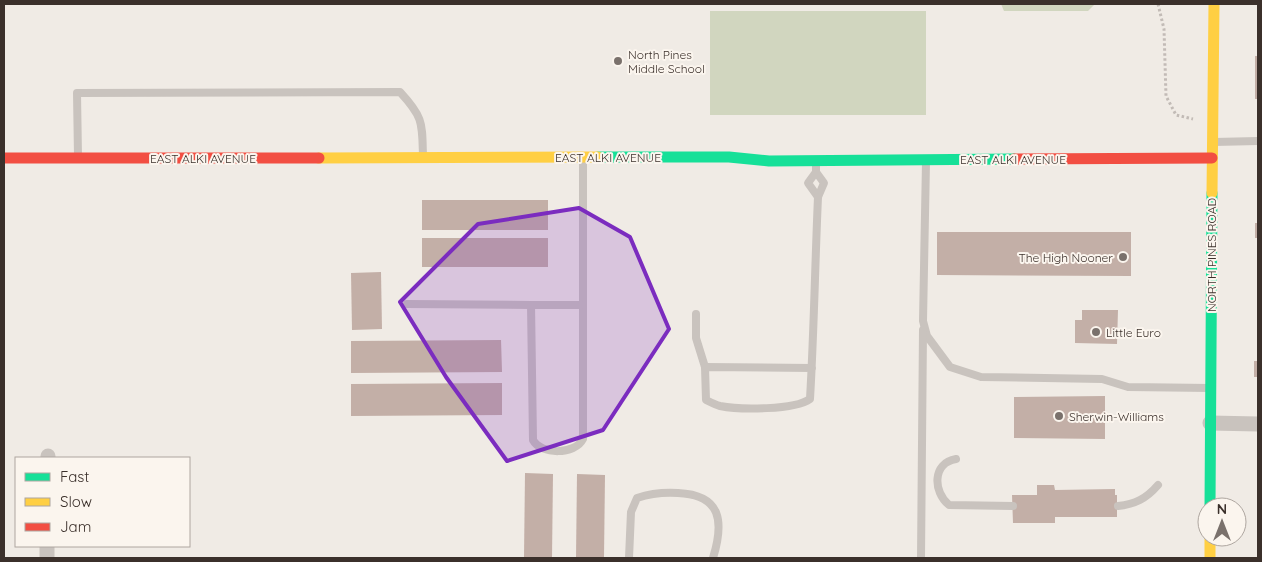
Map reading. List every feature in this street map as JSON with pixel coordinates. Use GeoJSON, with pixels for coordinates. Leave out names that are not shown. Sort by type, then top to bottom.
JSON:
{"type":"FeatureCollection","features":[{"type":"Feature","properties":{"kind":"street","name":"NORTH PINES ROAD"},"geometry":{"type":"LineString","coordinates":[[1210,497],[1214,4]]}},
{"type":"Feature","properties":{"kind":"street","name":"EAST ALKI AVENUE"},"geometry":{"type":"LineString","coordinates":[[4,158],[729,157],[816,166],[926,160],[1212,158]]}},
{"type":"Feature","properties":{"kind":"street"},"geometry":{"type":"LineString","coordinates":[[1210,423],[1258,424]]}},
{"type":"Feature","properties":{"kind":"lane"},"geometry":{"type":"LineString","coordinates":[[78,158],[77,93],[240,92],[400,92],[418,112],[422,122],[423,158]]}},
{"type":"Feature","properties":{"kind":"lane"},"geometry":{"type":"LineString","coordinates":[[1212,142],[1258,141]]}},
{"type":"Feature","properties":{"kind":"lane"},"geometry":{"type":"LineString","coordinates":[[531,304],[532,440],[542,450],[573,450],[580,446],[583,439],[583,158]]}},
{"type":"Feature","properties":{"kind":"lane"},"geometry":{"type":"LineString","coordinates":[[921,558],[926,160]]}},
{"type":"Feature","properties":{"kind":"lane"},"geometry":{"type":"LineString","coordinates":[[816,166],[808,183],[818,197]]}},
{"type":"Feature","properties":{"kind":"lane"},"geometry":{"type":"LineString","coordinates":[[696,314],[696,338],[705,367],[706,400],[720,406],[779,408],[804,404],[810,399],[818,197],[824,183],[816,166]]}},
{"type":"Feature","properties":{"kind":"lane"},"geometry":{"type":"LineString","coordinates":[[407,304],[582,304]]}},
{"type":"Feature","properties":{"kind":"lane"},"geometry":{"type":"LineString","coordinates":[[923,320],[927,336],[950,367],[981,377],[1102,378],[1128,387],[1211,388]]}},
{"type":"Feature","properties":{"kind":"lane"},"geometry":{"type":"LineString","coordinates":[[705,367],[812,368]]}},
{"type":"Feature","properties":{"kind":"lane"},"geometry":{"type":"LineString","coordinates":[[956,459],[947,460],[941,467],[938,490],[941,499],[949,506],[1013,506]]}},
{"type":"Feature","properties":{"kind":"lane"},"geometry":{"type":"LineString","coordinates":[[1118,506],[1132,504],[1143,499],[1158,485]]}},
{"type":"Feature","properties":{"kind":"lane"},"geometry":{"type":"LineString","coordinates":[[628,558],[631,512],[637,498],[653,492],[694,494],[710,501],[718,517],[719,541],[713,558]]}},
{"type":"Feature","properties":{"kind":"path"},"geometry":{"type":"LineString","coordinates":[[1158,4],[1164,29],[1165,82],[1170,106],[1176,115],[1213,125]]}},
{"type":"Feature","properties":{"kind":"highlighted area"},"geometry":{"type":"Polygon","coordinates":[[[579,208],[630,237],[669,329],[603,430],[507,461],[446,377],[400,302],[478,224],[579,208]]]}},
{"type":"Feature","properties":{"kind":"green space"},"geometry":{"type":"Polygon","coordinates":[[[1001,4],[1095,4],[1088,11],[1004,11],[1001,4]]]}},
{"type":"Feature","properties":{"kind":"green space"},"geometry":{"type":"Polygon","coordinates":[[[710,11],[926,11],[926,115],[710,115],[710,11]]]}},
{"type":"Feature","properties":{"kind":"building"},"geometry":{"type":"Polygon","coordinates":[[[1255,56],[1258,56],[1258,99],[1255,99],[1255,56]]]}},
{"type":"Feature","properties":{"kind":"building"},"geometry":{"type":"Polygon","coordinates":[[[422,200],[548,200],[548,230],[422,230],[422,200]]]}},
{"type":"Feature","properties":{"kind":"building"},"geometry":{"type":"Polygon","coordinates":[[[1255,223],[1258,223],[1258,238],[1255,238],[1255,223]]]}},
{"type":"Feature","properties":{"kind":"building"},"geometry":{"type":"Polygon","coordinates":[[[937,232],[1131,232],[1131,276],[937,275],[937,232]]]}},
{"type":"Feature","properties":{"kind":"building"},"geometry":{"type":"Polygon","coordinates":[[[422,238],[548,238],[548,267],[422,267],[422,238]]]}},
{"type":"Feature","properties":{"kind":"building"},"geometry":{"type":"Polygon","coordinates":[[[381,272],[382,329],[352,330],[351,273],[381,272]]]}},
{"type":"Feature","properties":{"kind":"building","name":"Little Euro"},"geometry":{"type":"Polygon","coordinates":[[[1082,310],[1118,310],[1117,344],[1075,343],[1075,320],[1082,320],[1082,310]]]}},
{"type":"Feature","properties":{"kind":"building"},"geometry":{"type":"Polygon","coordinates":[[[501,340],[502,372],[351,373],[351,341],[501,340]]]}},
{"type":"Feature","properties":{"kind":"building"},"geometry":{"type":"Polygon","coordinates":[[[1254,361],[1258,361],[1258,377],[1254,377],[1254,361]]]}},
{"type":"Feature","properties":{"kind":"building"},"geometry":{"type":"Polygon","coordinates":[[[502,383],[502,415],[351,416],[351,384],[502,383]]]}},
{"type":"Feature","properties":{"kind":"building","name":"Sherwin-Williams"},"geometry":{"type":"Polygon","coordinates":[[[1105,396],[1105,439],[1014,438],[1014,397],[1105,396]]]}},
{"type":"Feature","properties":{"kind":"building"},"geometry":{"type":"Polygon","coordinates":[[[525,473],[553,474],[552,558],[524,558],[525,473]]]}},
{"type":"Feature","properties":{"kind":"building"},"geometry":{"type":"Polygon","coordinates":[[[577,474],[605,475],[604,558],[576,558],[577,474]]]}},
{"type":"Feature","properties":{"kind":"building"},"geometry":{"type":"Polygon","coordinates":[[[1037,485],[1054,485],[1055,490],[1115,489],[1115,495],[1117,495],[1117,517],[1055,517],[1055,523],[1013,523],[1012,495],[1037,495],[1037,485]]]}},
{"type":"Feature","properties":{"kind":"traffic: fast"},"geometry":{"type":"LineString","coordinates":[[598,157],[729,157],[769,161],[1014,159]]}},
{"type":"Feature","properties":{"kind":"traffic: fast"},"geometry":{"type":"LineString","coordinates":[[1210,497],[1212,193]]}},
{"type":"Feature","properties":{"kind":"traffic: slow"},"geometry":{"type":"LineString","coordinates":[[1212,193],[1214,4]]}},
{"type":"Feature","properties":{"kind":"traffic: slow"},"geometry":{"type":"LineString","coordinates":[[319,158],[598,157]]}},
{"type":"Feature","properties":{"kind":"traffic: slow"},"geometry":{"type":"LineString","coordinates":[[1210,547],[1210,558]]}},
{"type":"Feature","properties":{"kind":"traffic: jam"},"geometry":{"type":"LineString","coordinates":[[4,158],[319,158]]}},
{"type":"Feature","properties":{"kind":"traffic: jam"},"geometry":{"type":"LineString","coordinates":[[1014,159],[1212,158]]}},
{"type":"Feature","properties":{"kind":"place","name":"North Pines Middle School"},"geometry":{"type":"Point","coordinates":[618,61]}},
{"type":"Feature","properties":{"kind":"place","name":"The High Nooner"},"geometry":{"type":"Point","coordinates":[1123,257]}},
{"type":"Feature","properties":{"kind":"place","name":"Little Euro"},"geometry":{"type":"Point","coordinates":[1096,332]}},
{"type":"Feature","properties":{"kind":"place","name":"Sherwin-Williams"},"geometry":{"type":"Point","coordinates":[1059,416]}}]}
